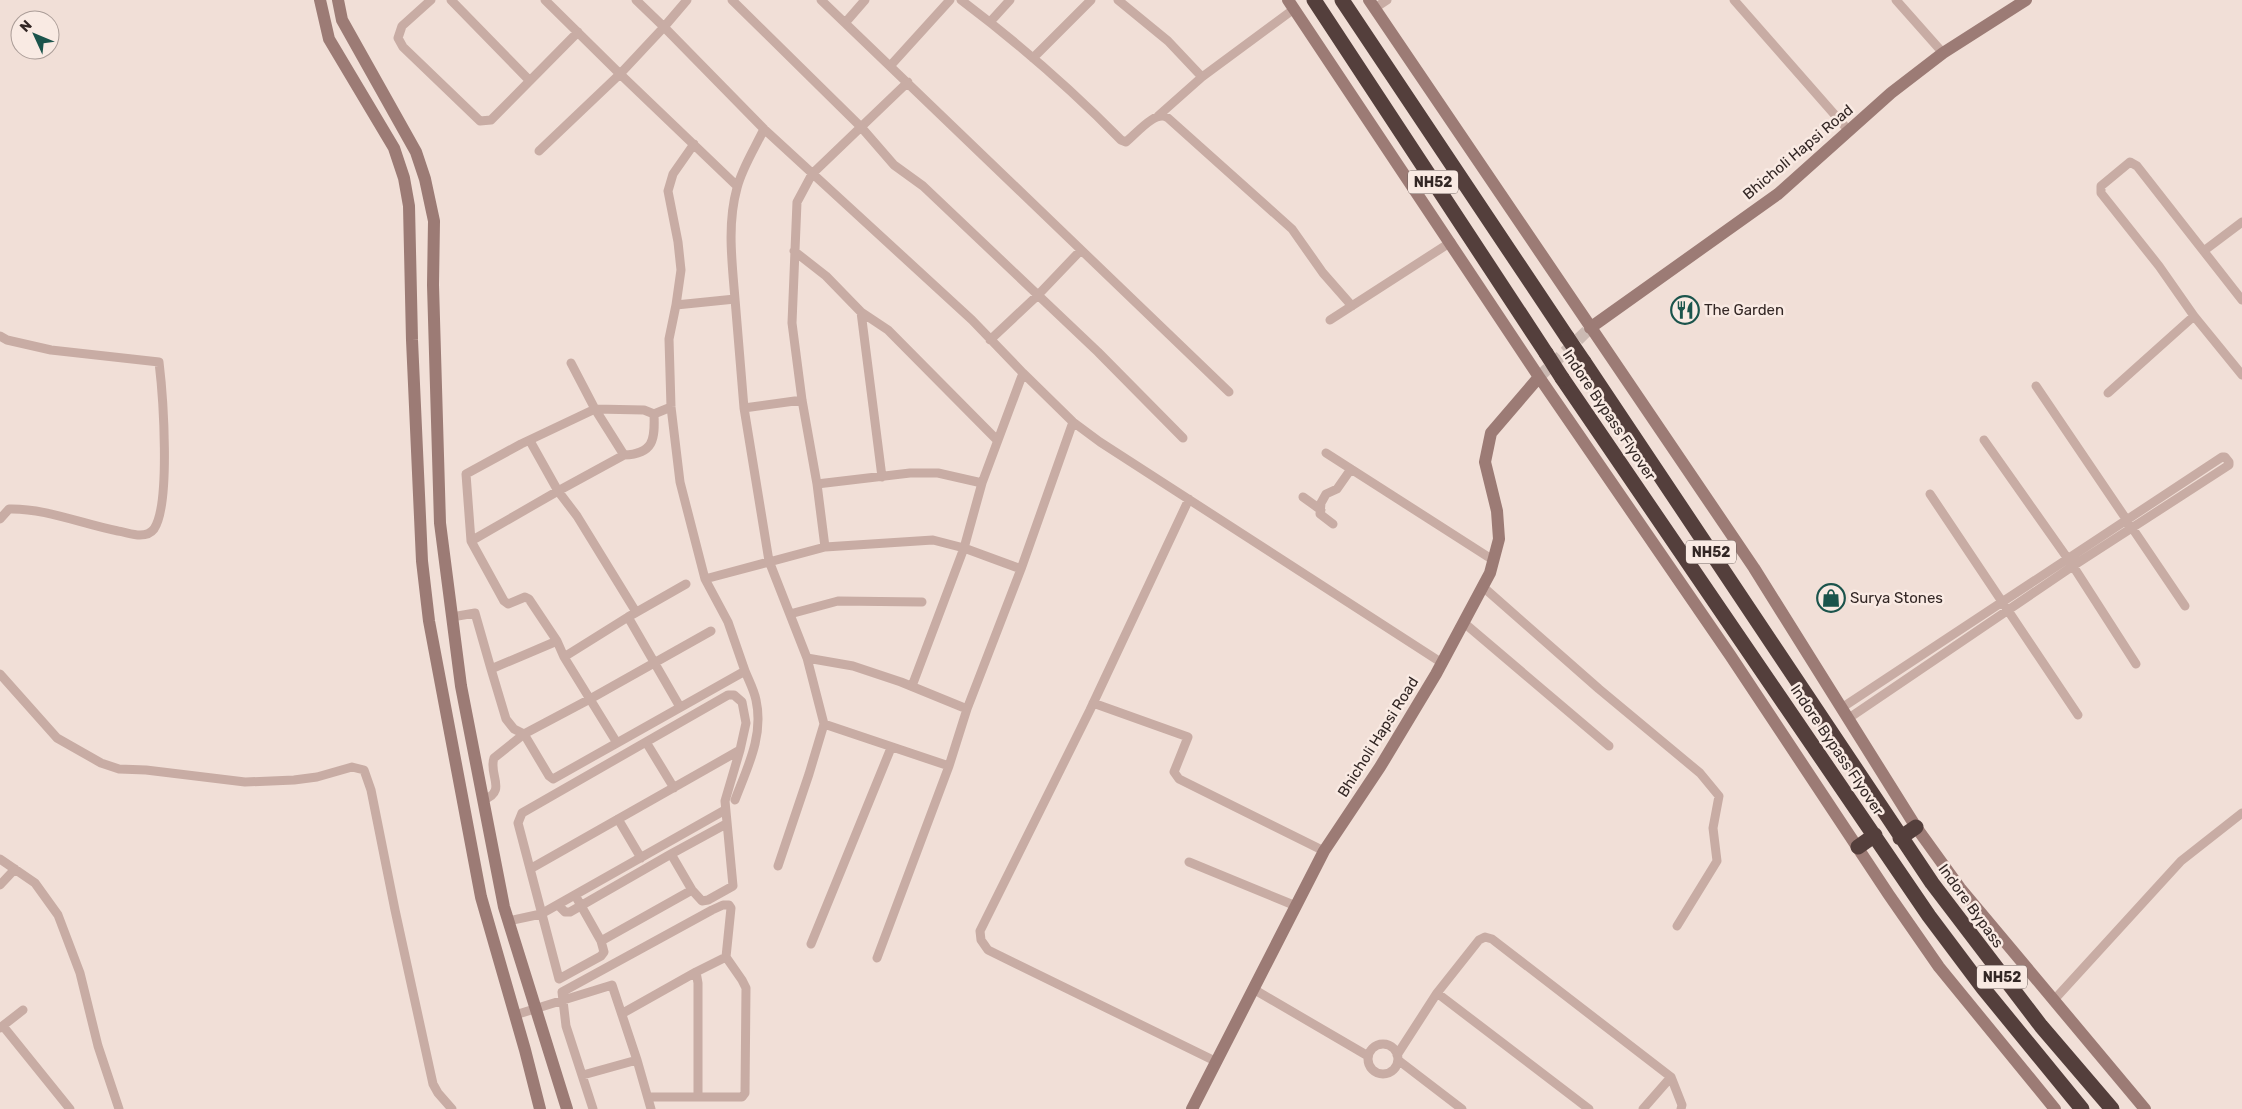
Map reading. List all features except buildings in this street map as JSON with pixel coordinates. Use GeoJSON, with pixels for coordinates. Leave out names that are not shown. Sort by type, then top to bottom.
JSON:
{"type":"FeatureCollection","features":[{"type":"Feature","properties":{"kind":"highway","name":"Indore Bypass Flyover"},"geometry":{"type":"LineString","coordinates":[[1342,0],[1900,838]]}},
{"type":"Feature","properties":{"kind":"highway","name":"Indore Bypass Flyover"},"geometry":{"type":"LineString","coordinates":[[1318,5],[1554,365],[1878,840]]}},
{"type":"Feature","properties":{"kind":"highway"},"geometry":{"type":"LineString","coordinates":[[1900,838],[1916,827]]}},
{"type":"Feature","properties":{"kind":"highway","name":"Indore Bypass"},"geometry":{"type":"LineString","coordinates":[[1900,838],[2006,983],[2112,1109]]}},
{"type":"Feature","properties":{"kind":"highway"},"geometry":{"type":"LineString","coordinates":[[1858,846],[1878,840]]}},
{"type":"Feature","properties":{"kind":"highway","name":"NH52"},"geometry":{"type":"LineString","coordinates":[[1878,840],[1929,916],[1983,988],[2082,1109]]}},
{"type":"Feature","properties":{"kind":"street"},"geometry":{"type":"LineString","coordinates":[[320,0],[329,39],[394,148],[404,178],[409,206],[412,340],[422,561],[429,621],[481,897],[540,1109]]}},
{"type":"Feature","properties":{"kind":"street"},"geometry":{"type":"LineString","coordinates":[[338,0],[342,20],[416,152],[425,180],[434,221],[433,285],[440,523],[461,686],[508,921],[567,1109]]}},
{"type":"Feature","properties":{"kind":"street"},"geometry":{"type":"LineString","coordinates":[[431,0],[402,26],[398,38],[402,47],[480,121],[491,120],[578,32]]}},
{"type":"Feature","properties":{"kind":"street"},"geometry":{"type":"LineString","coordinates":[[451,0],[530,80]]}},
{"type":"Feature","properties":{"kind":"street"},"geometry":{"type":"LineString","coordinates":[[545,0],[737,186]]}},
{"type":"Feature","properties":{"kind":"street"},"geometry":{"type":"LineString","coordinates":[[636,0],[764,129],[958,307],[1073,422],[1442,663]]}},
{"type":"Feature","properties":{"kind":"street"},"geometry":{"type":"LineString","coordinates":[[539,152],[620,74],[688,0]]}},
{"type":"Feature","properties":{"kind":"street"},"geometry":{"type":"LineString","coordinates":[[732,0],[861,127],[894,165],[923,186],[1038,295],[1183,438]]}},
{"type":"Feature","properties":{"kind":"street"},"geometry":{"type":"LineString","coordinates":[[821,0],[891,65],[1080,250],[1229,392]]}},
{"type":"Feature","properties":{"kind":"street"},"geometry":{"type":"LineString","coordinates":[[845,23],[865,0]]}},
{"type":"Feature","properties":{"kind":"street"},"geometry":{"type":"LineString","coordinates":[[891,65],[950,0]]}},
{"type":"Feature","properties":{"kind":"street"},"geometry":{"type":"LineString","coordinates":[[961,0],[1074,92],[1121,140],[1126,142],[1291,4],[1539,377],[1730,655],[1939,967],[2055,1109]]}},
{"type":"Feature","properties":{"kind":"street"},"geometry":{"type":"LineString","coordinates":[[990,22],[1010,0]]}},
{"type":"Feature","properties":{"kind":"street"},"geometry":{"type":"LineString","coordinates":[[1033,58],[1091,0]]}},
{"type":"Feature","properties":{"kind":"street"},"geometry":{"type":"LineString","coordinates":[[1118,0],[1168,41],[1202,77]]}},
{"type":"Feature","properties":{"kind":"street"},"geometry":{"type":"LineString","coordinates":[[1387,0],[1372,4],[1754,568],[1916,827],[1960,888],[2145,1109]]}},
{"type":"Feature","properties":{"kind":"street"},"geometry":{"type":"LineString","coordinates":[[1734,0],[1849,131]]}},
{"type":"Feature","properties":{"kind":"street"},"geometry":{"type":"LineString","coordinates":[[1896,0],[1943,53]]}},
{"type":"Feature","properties":{"kind":"street","name":"Bhicholi Hapsi Road"},"geometry":{"type":"LineString","coordinates":[[1590,328],[1778,194],[1891,93],[1943,53],[2026,0]]}},
{"type":"Feature","properties":{"kind":"street"},"geometry":{"type":"LineString","coordinates":[[826,547],[802,400],[792,323],[797,202],[812,174],[908,82]]}},
{"type":"Feature","properties":{"kind":"street"},"geometry":{"type":"LineString","coordinates":[[1157,116],[1164,115],[1168,118],[1292,229],[1323,273],[1352,306]]}},
{"type":"Feature","properties":{"kind":"street"},"geometry":{"type":"LineString","coordinates":[[764,129],[737,186],[732,222],[735,299],[744,408],[769,561],[807,658],[824,724],[778,866]]}},
{"type":"Feature","properties":{"kind":"street"},"geometry":{"type":"LineString","coordinates":[[694,144],[673,174],[668,191],[678,242],[681,270],[669,339],[671,407],[680,482],[705,579],[728,622],[756,699],[759,721],[754,752],[735,800]]}},
{"type":"Feature","properties":{"kind":"street"},"geometry":{"type":"LineString","coordinates":[[2242,300],[2205,250],[2137,166],[2130,162],[2101,186],[2101,193],[2242,376]]}},
{"type":"Feature","properties":{"kind":"street"},"geometry":{"type":"LineString","coordinates":[[2205,250],[2242,222]]}},
{"type":"Feature","properties":{"kind":"street"},"geometry":{"type":"LineString","coordinates":[[1330,320],[1451,242]]}},
{"type":"Feature","properties":{"kind":"street"},"geometry":{"type":"LineString","coordinates":[[990,340],[1038,295],[1080,250]]}},
{"type":"Feature","properties":{"kind":"street"},"geometry":{"type":"LineString","coordinates":[[794,251],[826,276],[861,312],[888,330],[997,440]]}},
{"type":"Feature","properties":{"kind":"street"},"geometry":{"type":"LineString","coordinates":[[676,305],[735,299]]}},
{"type":"Feature","properties":{"kind":"street"},"geometry":{"type":"LineString","coordinates":[[861,312],[882,477]]}},
{"type":"Feature","properties":{"kind":"street"},"geometry":{"type":"LineString","coordinates":[[2108,393],[2194,316]]}},
{"type":"Feature","properties":{"kind":"street"},"geometry":{"type":"LineString","coordinates":[[0,336],[7,340],[51,350],[159,362],[163,397],[164,442],[162,505],[155,528],[151,532],[140,535],[97,527],[26,509],[9,509],[0,519]]}},
{"type":"Feature","properties":{"kind":"street"},"geometry":{"type":"LineString","coordinates":[[571,363],[595,409],[624,455]]}},
{"type":"Feature","properties":{"kind":"street"},"geometry":{"type":"LineString","coordinates":[[912,686],[964,548],[982,483],[1023,373]]}},
{"type":"Feature","properties":{"kind":"street","name":"Bhicholi Hapsi Road"},"geometry":{"type":"LineString","coordinates":[[1192,1109],[1255,990],[1324,851],[1380,767],[1442,663],[1490,572],[1499,539],[1497,511],[1485,462],[1491,433],[1539,377]]}},
{"type":"Feature","properties":{"kind":"street"},"geometry":{"type":"LineString","coordinates":[[2036,386],[2185,606]]}},
{"type":"Feature","properties":{"kind":"street"},"geometry":{"type":"LineString","coordinates":[[744,408],[802,400]]}},
{"type":"Feature","properties":{"kind":"street"},"geometry":{"type":"LineString","coordinates":[[617,743],[564,657],[557,641],[529,599],[521,598],[508,604],[504,601],[471,541],[466,474],[595,409],[644,410],[654,414],[671,407]]}},
{"type":"Feature","properties":{"kind":"street"},"geometry":{"type":"LineString","coordinates":[[471,541],[624,455],[646,450],[655,436],[654,414]]}},
{"type":"Feature","properties":{"kind":"street"},"geometry":{"type":"LineString","coordinates":[[877,958],[949,766],[966,710],[1021,569],[1073,422]]}},
{"type":"Feature","properties":{"kind":"street"},"geometry":{"type":"LineString","coordinates":[[1984,440],[2071,562],[2136,664]]}},
{"type":"Feature","properties":{"kind":"street"},"geometry":{"type":"LineString","coordinates":[[530,441],[558,491],[577,516],[680,707]]}},
{"type":"Feature","properties":{"kind":"street"},"geometry":{"type":"LineString","coordinates":[[1326,454],[1493,560]]}},
{"type":"Feature","properties":{"kind":"street"},"geometry":{"type":"LineString","coordinates":[[1846,713],[2129,524],[2222,457],[2229,462],[2229,465],[2129,524]]}},
{"type":"Feature","properties":{"kind":"street"},"geometry":{"type":"LineString","coordinates":[[1333,524],[1320,514],[1321,503],[1326,494],[1337,489],[1351,469]]}},
{"type":"Feature","properties":{"kind":"street"},"geometry":{"type":"LineString","coordinates":[[817,484],[910,473],[938,473],[982,483]]}},
{"type":"Feature","properties":{"kind":"street"},"geometry":{"type":"LineString","coordinates":[[1930,494],[2078,715]]}},
{"type":"Feature","properties":{"kind":"street"},"geometry":{"type":"LineString","coordinates":[[1303,497],[1321,510]]}},
{"type":"Feature","properties":{"kind":"street"},"geometry":{"type":"LineString","coordinates":[[1189,499],[1093,703],[980,931],[981,940],[988,950],[1217,1062]]}},
{"type":"Feature","properties":{"kind":"street"},"geometry":{"type":"LineString","coordinates":[[705,579],[826,547],[933,540],[964,548],[1021,569]]}},
{"type":"Feature","properties":{"kind":"street"},"geometry":{"type":"LineString","coordinates":[[564,657],[686,584]]}},
{"type":"Feature","properties":{"kind":"street"},"geometry":{"type":"LineString","coordinates":[[1482,586],[1606,695],[1700,773],[1719,796],[1712,828],[1717,861],[1676,926]]}},
{"type":"Feature","properties":{"kind":"street"},"geometry":{"type":"LineString","coordinates":[[790,614],[838,601],[922,602]]}},
{"type":"Feature","properties":{"kind":"street"},"geometry":{"type":"LineString","coordinates":[[452,617],[475,613],[506,719],[514,730],[524,734],[549,776],[553,779],[745,671]]}},
{"type":"Feature","properties":{"kind":"street"},"geometry":{"type":"LineString","coordinates":[[1463,622],[1609,746]]}},
{"type":"Feature","properties":{"kind":"street"},"geometry":{"type":"LineString","coordinates":[[483,800],[495,792],[494,758],[524,734],[711,631]]}},
{"type":"Feature","properties":{"kind":"street"},"geometry":{"type":"LineString","coordinates":[[491,669],[557,641]]}},
{"type":"Feature","properties":{"kind":"street"},"geometry":{"type":"LineString","coordinates":[[807,658],[853,666],[912,686],[966,710]]}},
{"type":"Feature","properties":{"kind":"street"},"geometry":{"type":"LineString","coordinates":[[0,674],[57,738],[100,763],[119,769],[245,782],[317,777],[352,767],[364,770],[371,790],[394,910],[433,1084],[452,1109]]}},
{"type":"Feature","properties":{"kind":"street"},"geometry":{"type":"LineString","coordinates":[[575,895],[604,948],[602,956],[559,979],[518,818],[522,813],[728,695],[734,695],[742,702],[746,723],[725,801],[733,886],[708,900],[702,901],[692,890],[671,854]]}},
{"type":"Feature","properties":{"kind":"street"},"geometry":{"type":"LineString","coordinates":[[1093,703],[1188,737],[1174,772],[1179,779],[1324,851]]}},
{"type":"Feature","properties":{"kind":"street"},"geometry":{"type":"LineString","coordinates":[[824,724],[890,748],[949,766]]}},
{"type":"Feature","properties":{"kind":"street"},"geometry":{"type":"LineString","coordinates":[[646,742],[674,788]]}},
{"type":"Feature","properties":{"kind":"street"},"geometry":{"type":"LineString","coordinates":[[811,944],[890,748]]}},
{"type":"Feature","properties":{"kind":"street"},"geometry":{"type":"LineString","coordinates":[[530,869],[740,750]]}},
{"type":"Feature","properties":{"kind":"street"},"geometry":{"type":"LineString","coordinates":[[508,921],[541,914],[726,810]]}},
{"type":"Feature","properties":{"kind":"street"},"geometry":{"type":"LineString","coordinates":[[2053,1001],[2181,861],[2242,813]]}},
{"type":"Feature","properties":{"kind":"street"},"geometry":{"type":"LineString","coordinates":[[618,819],[641,858]]}},
{"type":"Feature","properties":{"kind":"street"},"geometry":{"type":"LineString","coordinates":[[558,905],[565,912],[581,907],[726,824]]}},
{"type":"Feature","properties":{"kind":"street"},"geometry":{"type":"LineString","coordinates":[[0,859],[35,883],[58,915],[80,973],[98,1046],[119,1109]]}},
{"type":"Feature","properties":{"kind":"street"},"geometry":{"type":"LineString","coordinates":[[1189,862],[1296,906]]}},
{"type":"Feature","properties":{"kind":"street"},"geometry":{"type":"LineString","coordinates":[[0,885],[15,869]]}},
{"type":"Feature","properties":{"kind":"street"},"geometry":{"type":"LineString","coordinates":[[601,941],[692,890]]}},
{"type":"Feature","properties":{"kind":"street"},"geometry":{"type":"LineString","coordinates":[[593,1109],[566,1026],[562,992],[723,905],[731,908],[726,957],[746,988],[745,1093],[742,1097],[736,1098],[648,1097]]}},
{"type":"Feature","properties":{"kind":"street"},"geometry":{"type":"LineString","coordinates":[[1462,1109],[1398,1058],[1393,1047],[1384,1044],[1372,1048],[1368,1056],[1369,1066],[1381,1074],[1390,1072],[1398,1058],[1437,993],[1479,940],[1485,937],[1492,939],[1672,1077],[1682,1105],[1681,1109]]}},
{"type":"Feature","properties":{"kind":"street"},"geometry":{"type":"LineString","coordinates":[[623,1013],[726,957]]}},
{"type":"Feature","properties":{"kind":"street"},"geometry":{"type":"LineString","coordinates":[[696,972],[698,993],[698,1097]]}},
{"type":"Feature","properties":{"kind":"street"},"geometry":{"type":"LineString","coordinates":[[515,1015],[612,985],[623,1013],[651,1109]]}},
{"type":"Feature","properties":{"kind":"street"},"geometry":{"type":"LineString","coordinates":[[1255,990],[1368,1056]]}},
{"type":"Feature","properties":{"kind":"street"},"geometry":{"type":"LineString","coordinates":[[1437,993],[1589,1109]]}},
{"type":"Feature","properties":{"kind":"street"},"geometry":{"type":"LineString","coordinates":[[23,1010],[1,1027],[70,1109]]}},
{"type":"Feature","properties":{"kind":"street"},"geometry":{"type":"LineString","coordinates":[[583,1075],[637,1060]]}},
{"type":"Feature","properties":{"kind":"street"},"geometry":{"type":"LineString","coordinates":[[1643,1109],[1672,1077]]}},
{"type":"Feature","properties":{"kind":"tunnel"},"geometry":{"type":"LineString","coordinates":[[1539,377],[1590,328]]}},
{"type":"Feature","properties":{"kind":"place","name":"The Garden"},"geometry":{"type":"Point","coordinates":[1685,310]}},
{"type":"Feature","properties":{"kind":"place","name":"Surya Stones"},"geometry":{"type":"Point","coordinates":[1831,598]}}]}
